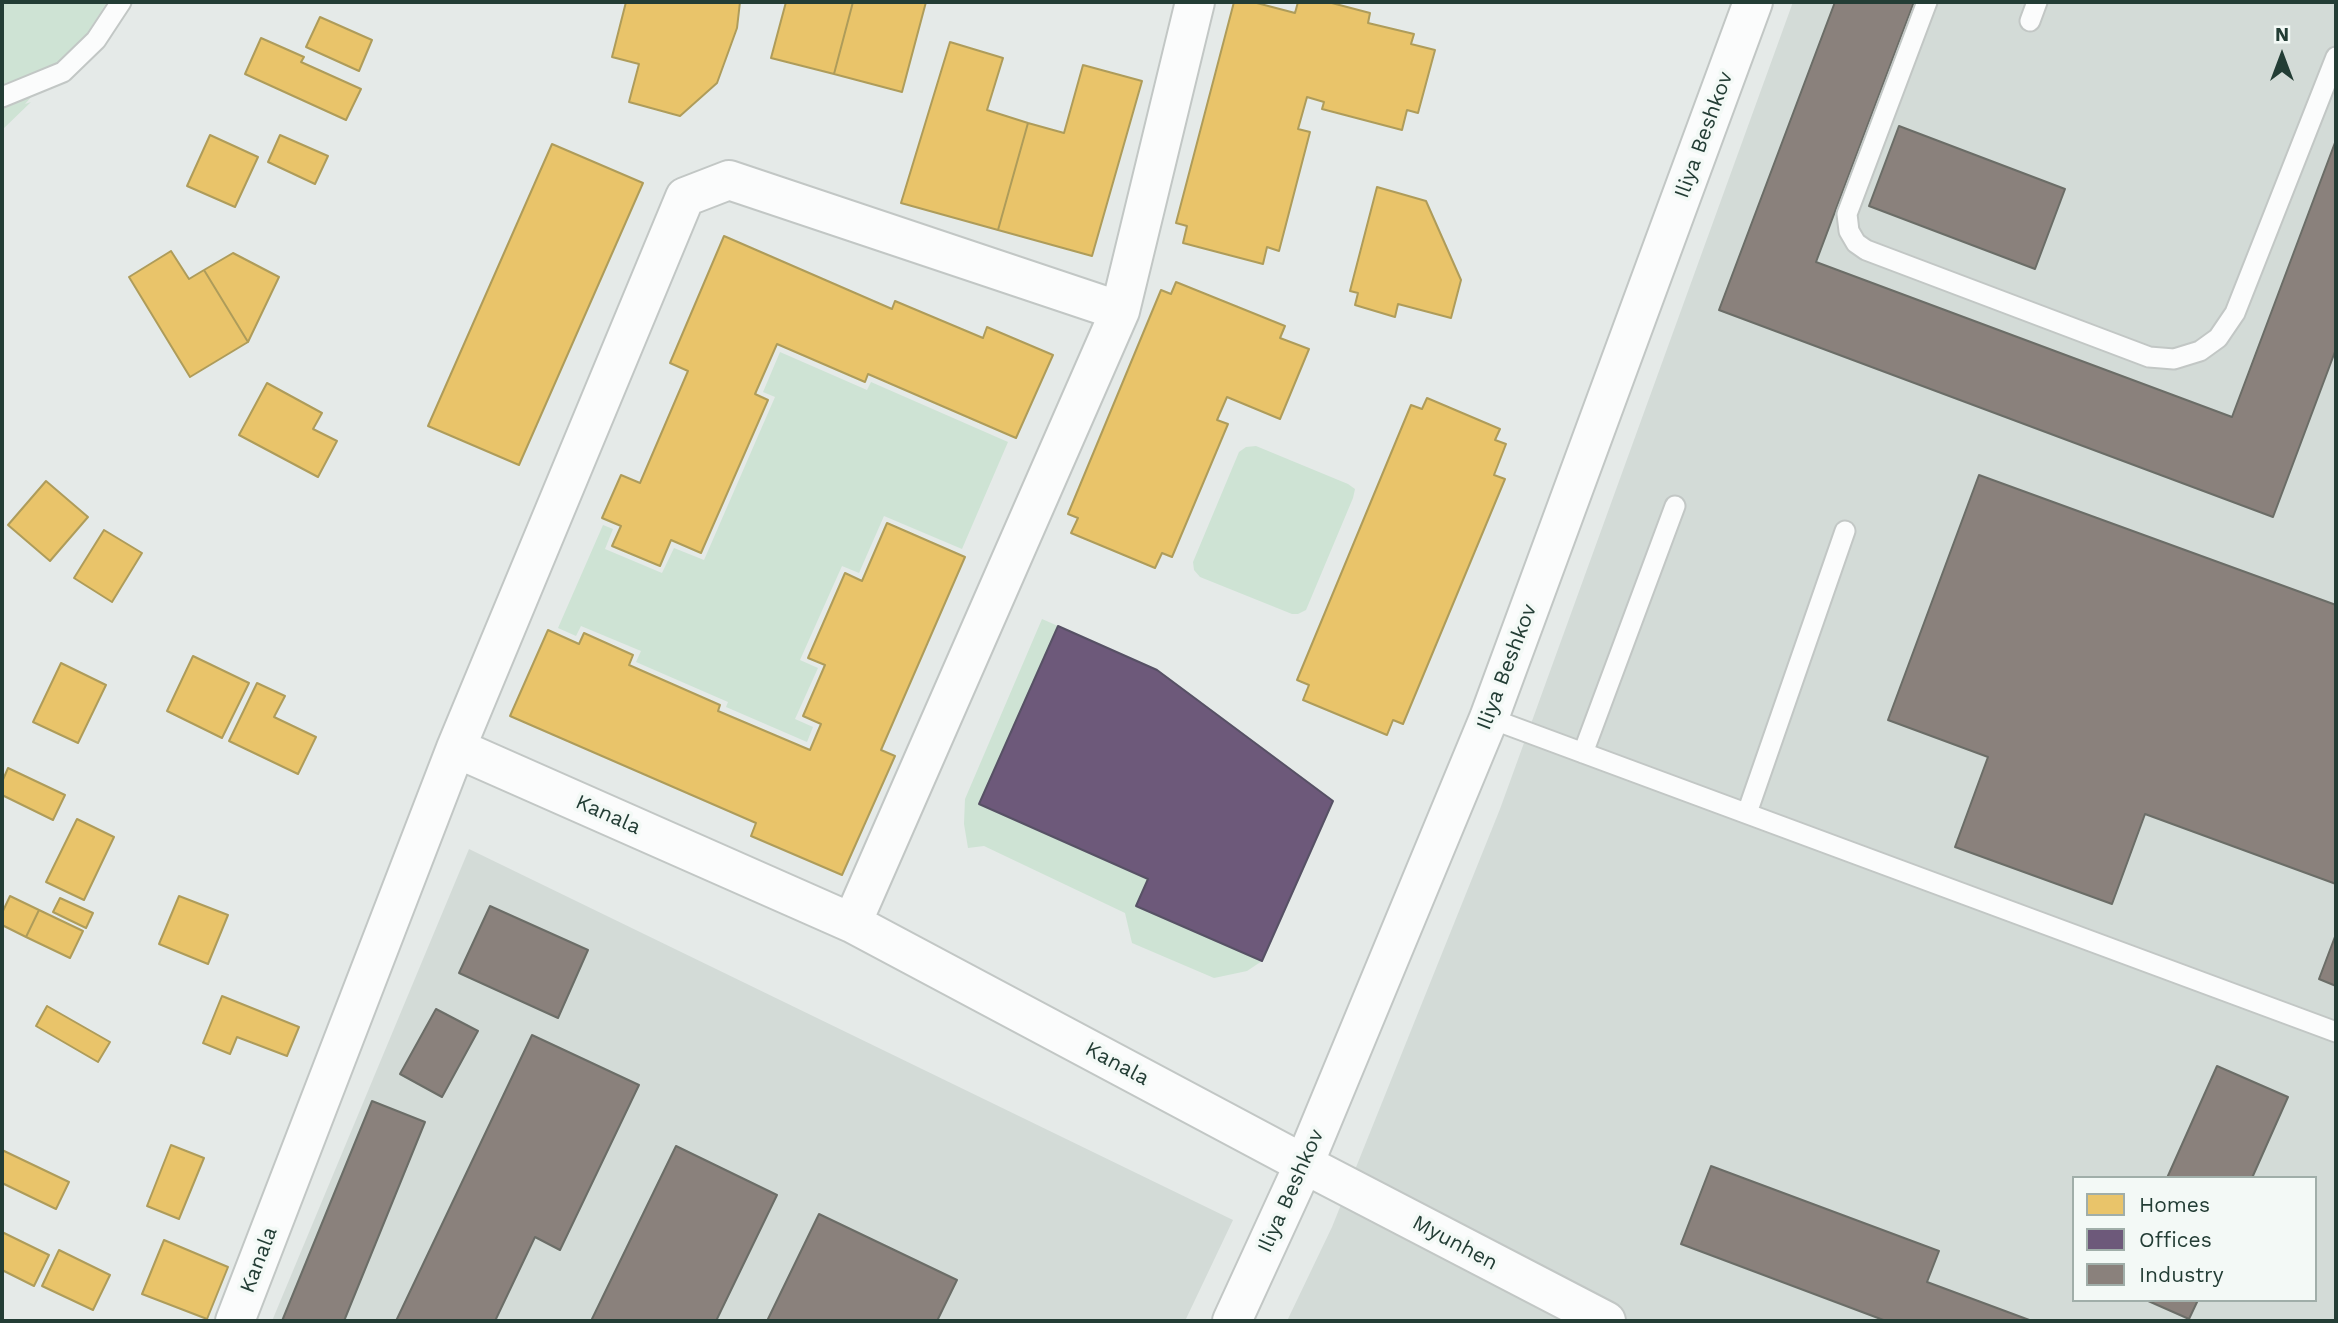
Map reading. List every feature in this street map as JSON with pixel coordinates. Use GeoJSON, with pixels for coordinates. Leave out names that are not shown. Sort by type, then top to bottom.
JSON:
{"type":"FeatureCollection","features":[{"type":"Feature","properties":{"kind":"street"},"geometry":{"type":"LineString","coordinates":[[852,923],[1120,311],[1195,2]]}},
{"type":"Feature","properties":{"kind":"street","name":"Iliya Beshkov"},"geometry":{"type":"LineString","coordinates":[[1232,1321],[1304,1164],[1489,718],[1753,2]]}},
{"type":"Feature","properties":{"kind":"street"},"geometry":{"type":"LineString","coordinates":[[456,748],[685,197],[729,180],[1120,311]]}},
{"type":"Feature","properties":{"kind":"street","name":"Kanala"},"geometry":{"type":"LineString","coordinates":[[235,1321],[456,748],[852,923],[1304,1164]]}},
{"type":"Feature","properties":{"kind":"street","name":"Myunhen"},"geometry":{"type":"LineString","coordinates":[[1304,1164],[1606,1321]]}},
{"type":"Feature","properties":{"kind":"lane"},"geometry":{"type":"LineString","coordinates":[[2,97],[64,72],[96,40],[121,2]]}},
{"type":"Feature","properties":{"kind":"lane"},"geometry":{"type":"LineString","coordinates":[[1927,2],[1847,214],[1849,231],[1856,243],[1866,250],[2149,357],[2174,359],[2200,351],[2218,338],[2235,313],[2336,57]]}},
{"type":"Feature","properties":{"kind":"lane"},"geometry":{"type":"LineString","coordinates":[[2030,21],[2037,2]]}},
{"type":"Feature","properties":{"kind":"lane"},"geometry":{"type":"LineString","coordinates":[[1583,753],[1675,506]]}},
{"type":"Feature","properties":{"kind":"lane"},"geometry":{"type":"LineString","coordinates":[[1747,813],[1845,531]]}},
{"type":"Feature","properties":{"kind":"lane"},"geometry":{"type":"LineString","coordinates":[[1489,718],[2336,1032]]}},
{"type":"Feature","properties":{"kind":"shaded area"},"geometry":{"type":"Polygon","coordinates":[[[1793,2],[2336,2],[2336,1321],[1287,1321],[1332,1227],[1500,809],[1793,2]]]}},
{"type":"Feature","properties":{"kind":"shaded area"},"geometry":{"type":"Polygon","coordinates":[[[469,849],[1233,1220],[1185,1321],[272,1321],[469,849]]]}},
{"type":"Feature","properties":{"kind":"green space"},"geometry":{"type":"Polygon","coordinates":[[[2,2],[107,2],[87,34],[25,104],[31,102],[2,130],[2,2]]]}},
{"type":"Feature","properties":{"kind":"green space"},"geometry":{"type":"Polygon","coordinates":[[[780,352],[867,390],[871,382],[1008,442],[962,549],[884,516],[859,573],[842,566],[800,660],[818,668],[795,719],[813,727],[807,742],[726,707],[728,702],[636,662],[641,651],[581,626],[576,636],[558,628],[603,525],[613,529],[605,549],[662,573],[674,548],[704,560],[775,397],[763,392],[780,352]]]}},
{"type":"Feature","properties":{"kind":"green space"},"geometry":{"type":"Polygon","coordinates":[[[1256,446],[1355,489],[1306,610],[1298,614],[1292,614],[1200,577],[1194,570],[1193,562],[1239,452],[1246,447],[1256,446]]]}},
{"type":"Feature","properties":{"kind":"green space"},"geometry":{"type":"Polygon","coordinates":[[[1042,619],[1058,626],[979,804],[1148,879],[1137,906],[1262,961],[1247,971],[1214,978],[1132,943],[1125,913],[984,846],[968,848],[964,824],[965,799],[1042,619]]]}},
{"type":"Feature","properties":{"kind":"building: Homes"},"geometry":{"type":"Polygon","coordinates":[[[626,2],[740,2],[737,28],[717,83],[680,116],[629,102],[639,64],[612,57],[626,2]]]}},
{"type":"Feature","properties":{"kind":"building: Homes"},"geometry":{"type":"Polygon","coordinates":[[[786,2],[853,2],[834,74],[771,58],[786,2]]]}},
{"type":"Feature","properties":{"kind":"building: Homes"},"geometry":{"type":"Polygon","coordinates":[[[853,2],[926,2],[902,92],[834,74],[853,2]]]}},
{"type":"Feature","properties":{"kind":"building: Homes"},"geometry":{"type":"Polygon","coordinates":[[[1234,2],[1253,2],[1295,13],[1298,2],[1328,2],[1370,13],[1368,23],[1414,34],[1411,44],[1435,50],[1418,113],[1407,110],[1402,130],[1322,109],[1324,102],[1307,97],[1298,129],[1310,132],[1279,251],[1267,247],[1263,264],[1183,243],[1187,226],[1176,223],[1234,2]]]}},
{"type":"Feature","properties":{"kind":"building: Homes"},"geometry":{"type":"Polygon","coordinates":[[[320,17],[372,40],[359,71],[306,47],[320,17]]]}},
{"type":"Feature","properties":{"kind":"building: Homes"},"geometry":{"type":"Polygon","coordinates":[[[261,38],[304,57],[301,62],[361,89],[346,120],[245,74],[261,38]]]}},
{"type":"Feature","properties":{"kind":"building: Homes"},"geometry":{"type":"Polygon","coordinates":[[[950,42],[1003,58],[987,110],[1028,123],[998,230],[901,203],[950,42]]]}},
{"type":"Feature","properties":{"kind":"building: Homes"},"geometry":{"type":"Polygon","coordinates":[[[1083,65],[1142,81],[1092,256],[998,230],[1028,123],[1064,133],[1083,65]]]}},
{"type":"Feature","properties":{"kind":"building: Homes"},"geometry":{"type":"Polygon","coordinates":[[[210,135],[258,157],[235,207],[187,186],[210,135]]]}},
{"type":"Feature","properties":{"kind":"building: Homes"},"geometry":{"type":"Polygon","coordinates":[[[280,135],[328,156],[315,184],[268,162],[280,135]]]}},
{"type":"Feature","properties":{"kind":"building: Homes"},"geometry":{"type":"Polygon","coordinates":[[[552,144],[643,183],[519,465],[428,426],[552,144]]]}},
{"type":"Feature","properties":{"kind":"building: Homes"},"geometry":{"type":"Polygon","coordinates":[[[1377,187],[1426,201],[1461,280],[1451,318],[1398,304],[1395,317],[1355,305],[1358,293],[1350,291],[1377,187]]]}},
{"type":"Feature","properties":{"kind":"building: Homes"},"geometry":{"type":"Polygon","coordinates":[[[724,236],[892,309],[895,301],[983,338],[987,327],[1053,355],[1016,438],[868,374],[865,382],[777,344],[755,394],[768,400],[701,553],[671,540],[660,566],[612,546],[621,526],[602,518],[621,475],[640,483],[688,371],[670,363],[724,236]]]}},
{"type":"Feature","properties":{"kind":"building: Homes"},"geometry":{"type":"Polygon","coordinates":[[[171,251],[189,279],[204,270],[248,342],[190,377],[129,277],[171,251]]]}},
{"type":"Feature","properties":{"kind":"building: Homes"},"geometry":{"type":"Polygon","coordinates":[[[233,253],[279,277],[248,342],[204,270],[233,253]]]}},
{"type":"Feature","properties":{"kind":"building: Homes"},"geometry":{"type":"Polygon","coordinates":[[[1176,282],[1285,326],[1280,338],[1309,349],[1280,419],[1227,397],[1217,420],[1228,424],[1172,557],[1162,553],[1155,568],[1071,533],[1078,518],[1068,514],[1161,290],[1171,294],[1176,282]]]}},
{"type":"Feature","properties":{"kind":"building: Homes"},"geometry":{"type":"Polygon","coordinates":[[[267,383],[322,413],[313,429],[337,441],[318,477],[239,435],[267,383]]]}},
{"type":"Feature","properties":{"kind":"building: Homes"},"geometry":{"type":"Polygon","coordinates":[[[1427,398],[1500,429],[1495,440],[1506,444],[1494,475],[1505,479],[1403,724],[1393,720],[1387,735],[1303,700],[1309,685],[1297,680],[1411,405],[1422,409],[1427,398]]]}},
{"type":"Feature","properties":{"kind":"building: Homes"},"geometry":{"type":"Polygon","coordinates":[[[46,481],[88,517],[50,561],[8,525],[46,481]]]}},
{"type":"Feature","properties":{"kind":"building: Homes"},"geometry":{"type":"Polygon","coordinates":[[[887,523],[965,557],[881,750],[895,756],[842,875],[751,836],[756,823],[510,716],[548,630],[579,644],[584,633],[633,655],[629,665],[720,705],[718,711],[810,750],[821,724],[803,716],[825,665],[808,658],[845,573],[862,581],[887,523]]]}},
{"type":"Feature","properties":{"kind":"building: Homes"},"geometry":{"type":"Polygon","coordinates":[[[104,530],[142,553],[112,602],[74,578],[104,530]]]}},
{"type":"Feature","properties":{"kind":"building: Homes"},"geometry":{"type":"Polygon","coordinates":[[[193,656],[249,683],[222,738],[167,711],[193,656]]]}},
{"type":"Feature","properties":{"kind":"building: Homes"},"geometry":{"type":"Polygon","coordinates":[[[61,663],[106,685],[78,743],[33,722],[61,663]]]}},
{"type":"Feature","properties":{"kind":"building: Homes"},"geometry":{"type":"Polygon","coordinates":[[[257,683],[285,696],[274,717],[316,737],[298,774],[229,741],[257,683]]]}},
{"type":"Feature","properties":{"kind":"building: Homes"},"geometry":{"type":"Polygon","coordinates":[[[8,768],[65,795],[53,820],[2,795],[2,782],[8,768]]]}},
{"type":"Feature","properties":{"kind":"building: Homes"},"geometry":{"type":"Polygon","coordinates":[[[77,819],[114,837],[84,900],[46,882],[77,819]]]}},
{"type":"Feature","properties":{"kind":"building: Homes"},"geometry":{"type":"Polygon","coordinates":[[[10,896],[39,910],[26,937],[2,925],[2,913],[10,896]]]}},
{"type":"Feature","properties":{"kind":"building: Homes"},"geometry":{"type":"Polygon","coordinates":[[[179,896],[228,915],[208,964],[159,944],[179,896]]]}},
{"type":"Feature","properties":{"kind":"building: Homes"},"geometry":{"type":"Polygon","coordinates":[[[60,898],[93,913],[86,928],[53,912],[60,898]]]}},
{"type":"Feature","properties":{"kind":"building: Homes"},"geometry":{"type":"Polygon","coordinates":[[[39,910],[83,931],[70,958],[26,937],[39,910]]]}},
{"type":"Feature","properties":{"kind":"building: Homes"},"geometry":{"type":"Polygon","coordinates":[[[222,996],[299,1027],[287,1056],[237,1037],[230,1054],[203,1043],[222,996]]]}},
{"type":"Feature","properties":{"kind":"building: Homes"},"geometry":{"type":"Polygon","coordinates":[[[47,1006],[110,1042],[98,1062],[36,1026],[47,1006]]]}},
{"type":"Feature","properties":{"kind":"building: Homes"},"geometry":{"type":"Polygon","coordinates":[[[171,1145],[204,1158],[179,1219],[147,1206],[171,1145]]]}},
{"type":"Feature","properties":{"kind":"building: Homes"},"geometry":{"type":"Polygon","coordinates":[[[2,1150],[69,1182],[56,1209],[2,1183],[2,1150]]]}},
{"type":"Feature","properties":{"kind":"building: Homes"},"geometry":{"type":"Polygon","coordinates":[[[2,1232],[49,1255],[34,1286],[2,1270],[2,1232]]]}},
{"type":"Feature","properties":{"kind":"building: Homes"},"geometry":{"type":"Polygon","coordinates":[[[164,1240],[228,1267],[207,1319],[142,1294],[164,1240]]]}},
{"type":"Feature","properties":{"kind":"building: Homes"},"geometry":{"type":"Polygon","coordinates":[[[59,1250],[110,1275],[93,1310],[42,1286],[59,1250]]]}},
{"type":"Feature","properties":{"kind":"building: Offices"},"geometry":{"type":"Polygon","coordinates":[[[1058,626],[1157,670],[1333,801],[1262,961],[1136,906],[1148,879],[979,804],[1058,626]]]}},
{"type":"Feature","properties":{"kind":"building: Industry"},"geometry":{"type":"Polygon","coordinates":[[[1835,2],[1914,2],[1816,262],[2232,417],[2336,140],[2336,349],[2273,517],[1719,310],[1835,2]]]}},
{"type":"Feature","properties":{"kind":"building: Industry"},"geometry":{"type":"Polygon","coordinates":[[[1899,126],[2065,189],[2035,269],[1869,206],[1899,126]]]}},
{"type":"Feature","properties":{"kind":"building: Industry"},"geometry":{"type":"Polygon","coordinates":[[[1979,475],[2336,605],[2336,884],[2145,814],[2112,904],[1955,847],[1988,757],[1888,720],[1979,475]]]}},
{"type":"Feature","properties":{"kind":"building: Industry"},"geometry":{"type":"Polygon","coordinates":[[[490,906],[588,950],[558,1018],[459,973],[490,906]]]}},
{"type":"Feature","properties":{"kind":"building: Industry"},"geometry":{"type":"Polygon","coordinates":[[[2336,934],[2336,986],[2319,979],[2336,934]]]}},
{"type":"Feature","properties":{"kind":"building: Industry"},"geometry":{"type":"Polygon","coordinates":[[[436,1009],[478,1031],[442,1097],[400,1074],[436,1009]]]}},
{"type":"Feature","properties":{"kind":"building: Industry"},"geometry":{"type":"Polygon","coordinates":[[[532,1035],[639,1085],[560,1250],[535,1237],[495,1321],[396,1321],[532,1035]]]}},
{"type":"Feature","properties":{"kind":"building: Industry"},"geometry":{"type":"Polygon","coordinates":[[[2217,1066],[2288,1097],[2253,1176],[2168,1176],[2217,1066]]]}},
{"type":"Feature","properties":{"kind":"building: Industry"},"geometry":{"type":"Polygon","coordinates":[[[372,1101],[425,1122],[344,1321],[282,1321],[372,1101]]]}},
{"type":"Feature","properties":{"kind":"building: Industry"},"geometry":{"type":"Polygon","coordinates":[[[676,1146],[777,1195],[716,1321],[591,1321],[676,1146]]]}},
{"type":"Feature","properties":{"kind":"building: Industry"},"geometry":{"type":"Polygon","coordinates":[[[1711,1166],[1939,1251],[1927,1282],[2032,1321],[1886,1321],[1681,1244],[1711,1166]]]}},
{"type":"Feature","properties":{"kind":"building: Industry"},"geometry":{"type":"Polygon","coordinates":[[[819,1214],[957,1280],[937,1321],[767,1321],[819,1214]]]}},
{"type":"Feature","properties":{"kind":"building: Industry"},"geometry":{"type":"Polygon","coordinates":[[[2151,1302],[2197,1302],[2189,1319],[2151,1302]]]}}]}
